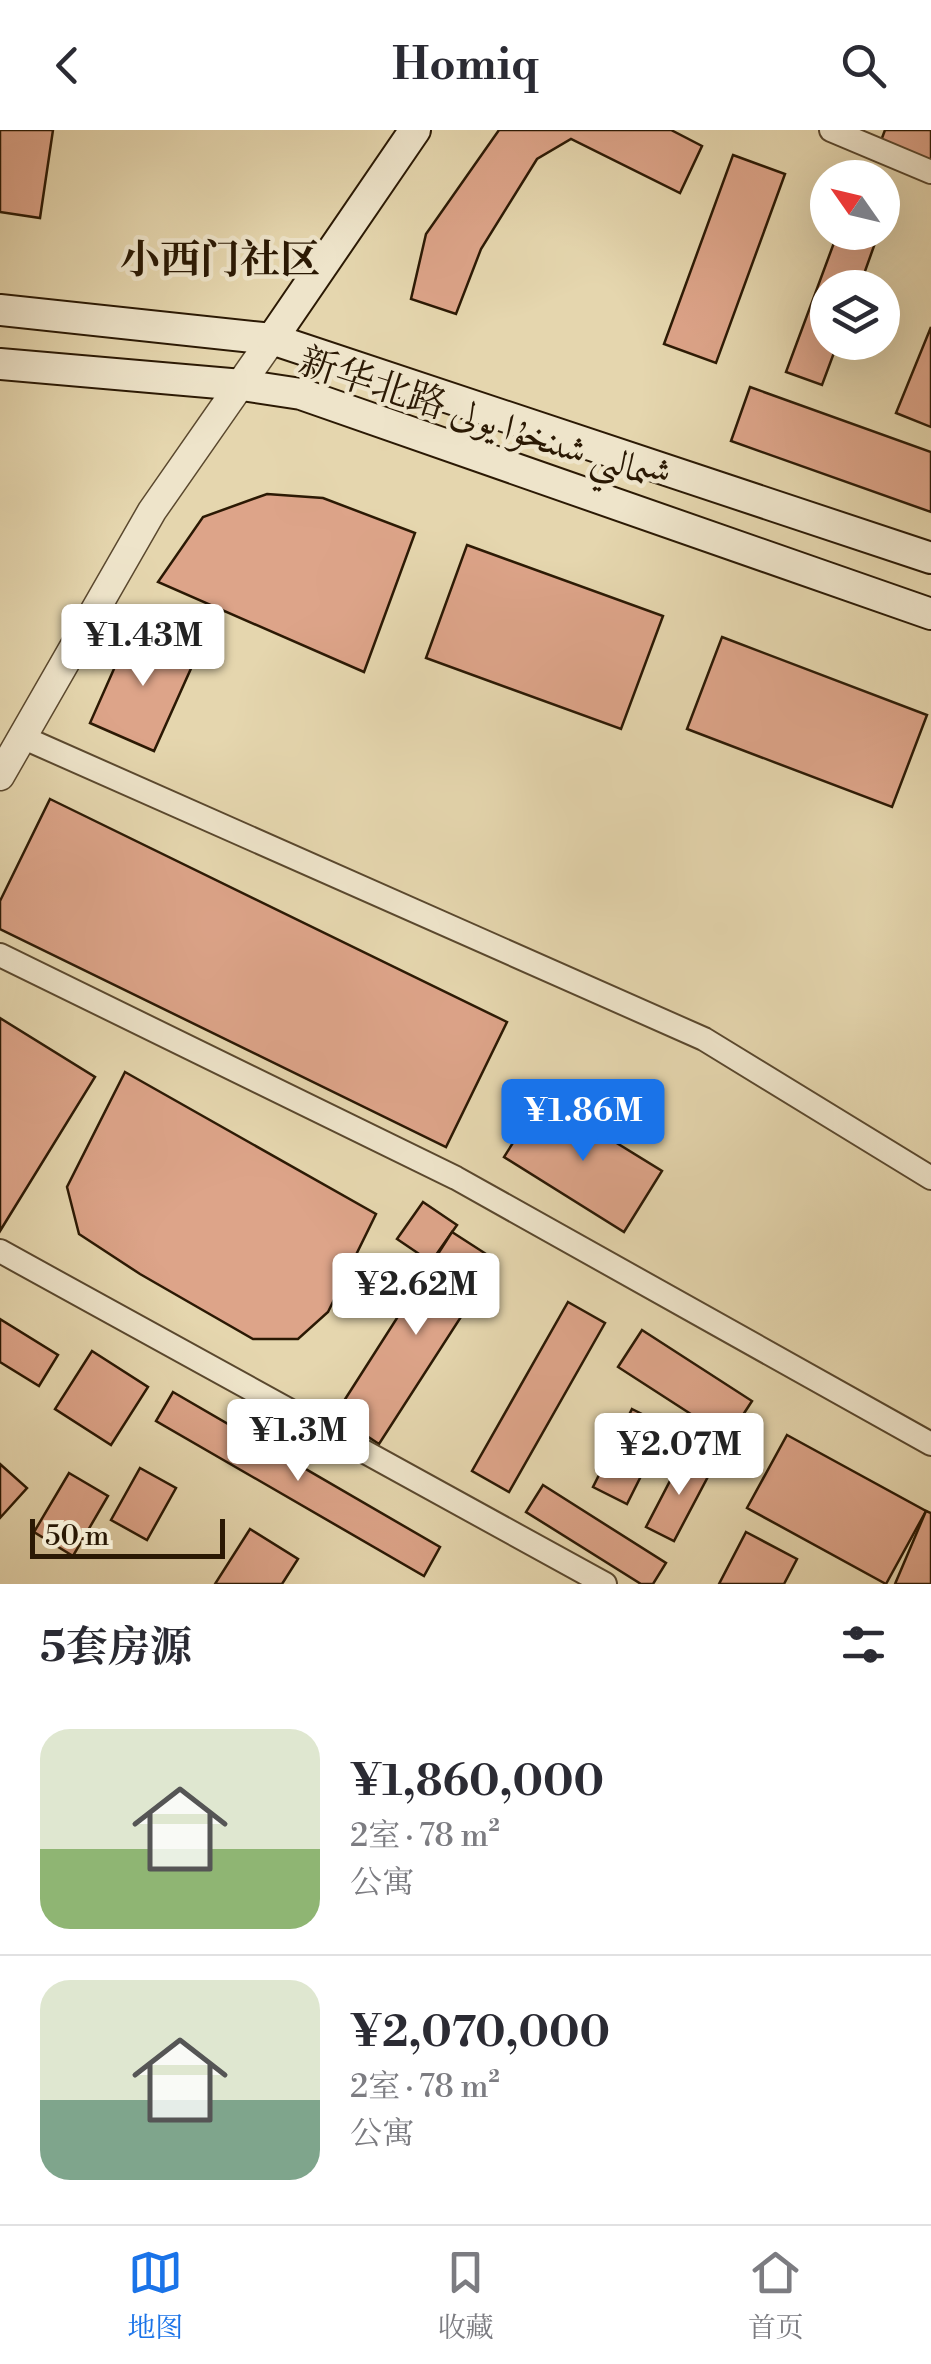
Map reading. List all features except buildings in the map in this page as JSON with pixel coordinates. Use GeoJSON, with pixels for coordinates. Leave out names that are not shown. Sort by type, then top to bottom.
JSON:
{"type":"FeatureCollection","features":[{"type":"Feature","properties":{"kind":"main road"},"geometry":{"type":"LineString","coordinates":[[272,340],[415,130]]}},
{"type":"Feature","properties":{"kind":"main road","name":"新华北路 شىمالىي شىنخۇا يولى"},"geometry":{"type":"LineString","coordinates":[[0,310],[272,340],[931,558]]}},
{"type":"Feature","properties":{"kind":"main road","name":"新华北路 شىمالىي شىنخۇا يولى"},"geometry":{"type":"LineString","coordinates":[[0,364],[242,385],[301,394],[931,614]]}},
{"type":"Feature","properties":{"kind":"street"},"geometry":{"type":"LineString","coordinates":[[831,130],[931,172]]}},
{"type":"Feature","properties":{"kind":"street"},"geometry":{"type":"LineString","coordinates":[[0,776],[152,511],[272,340]]}},
{"type":"Feature","properties":{"kind":"street"},"geometry":{"type":"LineString","coordinates":[[22,738],[704,1039],[931,1178]]}},
{"type":"Feature","properties":{"kind":"street"},"geometry":{"type":"LineString","coordinates":[[0,955],[456,1178],[931,1444]]}},
{"type":"Feature","properties":{"kind":"street"},"geometry":{"type":"LineString","coordinates":[[0,1251],[605,1584]]}},
{"type":"Feature","properties":{"kind":"district","name":"小西门社区"},"geometry":{"type":"Point","coordinates":[220,259]}}]}
